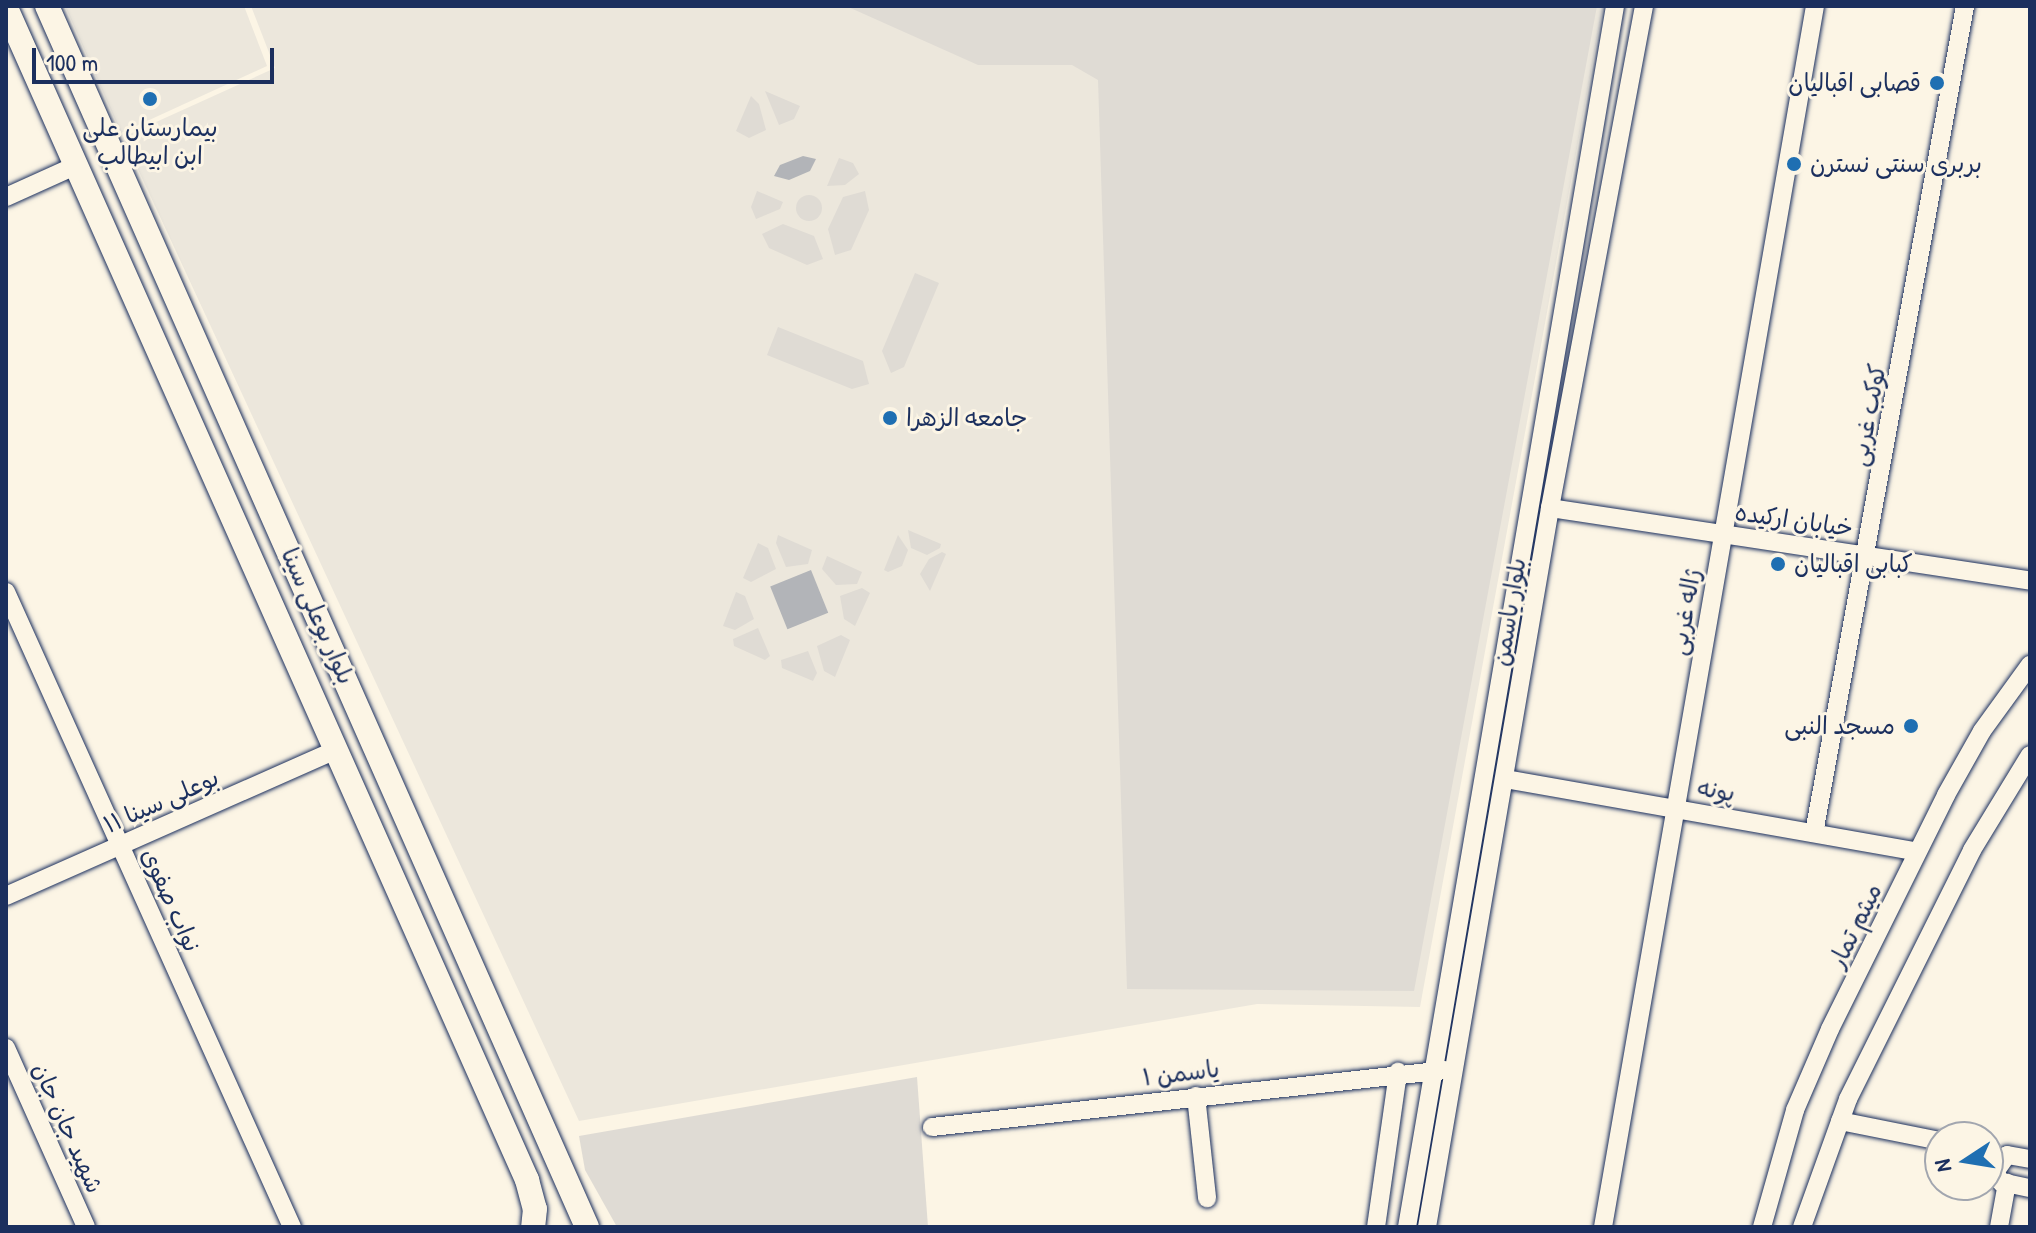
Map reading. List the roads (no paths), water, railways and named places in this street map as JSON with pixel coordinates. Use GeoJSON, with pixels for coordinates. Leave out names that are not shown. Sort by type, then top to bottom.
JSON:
{"type":"FeatureCollection","features":[{"type":"Feature","properties":{"kind":"main road","name":"بلوار بوعلی سینا"},"geometry":{"type":"LineString","coordinates":[[47,6],[587,1227]]}},
{"type":"Feature","properties":{"kind":"main road","name":"بلوار بوعلی سینا"},"geometry":{"type":"LineString","coordinates":[[6,8],[527,1180],[535,1209],[533,1227]]}},
{"type":"Feature","properties":{"kind":"street","name":"بلوار یاسمن"},"geometry":{"type":"LineString","coordinates":[[1407,1227],[1615,6]]}},
{"type":"Feature","properties":{"kind":"street","name":"بلوار یاسمن"},"geometry":{"type":"LineString","coordinates":[[1427,1227],[1550,508],[1644,6]]}},
{"type":"Feature","properties":{"kind":"street","name":"ژاله غربی"},"geometry":{"type":"LineString","coordinates":[[1603,1227],[1815,6]]}},
{"type":"Feature","properties":{"kind":"street","name":"کوکب غربی"},"geometry":{"type":"LineString","coordinates":[[1814,833],[1965,6]]}},
{"type":"Feature","properties":{"kind":"street"},"geometry":{"type":"LineString","coordinates":[[6,197],[77,165]]}},
{"type":"Feature","properties":{"kind":"street","name":"خیابان ارکیده"},"geometry":{"type":"LineString","coordinates":[[1550,508],[2030,581]]}},
{"type":"Feature","properties":{"kind":"street","name":"نواب صفوی"},"geometry":{"type":"LineString","coordinates":[[6,592],[292,1227]]}},
{"type":"Feature","properties":{"kind":"street","name":"میثم تمار"},"geometry":{"type":"LineString","coordinates":[[1762,1227],[1795,1110],[1917,852],[1982,731],[2030,665]]}},
{"type":"Feature","properties":{"kind":"street","name":"بوعلی سینا ۱۱"},"geometry":{"type":"LineString","coordinates":[[6,896],[335,750]]}},
{"type":"Feature","properties":{"kind":"street"},"geometry":{"type":"LineString","coordinates":[[1802,1227],[1840,1121],[1930,932],[2030,755]]}},
{"type":"Feature","properties":{"kind":"street","name":"پونه"},"geometry":{"type":"LineString","coordinates":[[1505,779],[1917,852]]}},
{"type":"Feature","properties":{"kind":"street","name":"شهید جان جان"},"geometry":{"type":"LineString","coordinates":[[6,1048],[86,1227]]}},
{"type":"Feature","properties":{"kind":"street","name":"یاسمن ۱"},"geometry":{"type":"LineString","coordinates":[[932,1127],[1398,1072],[1436,1068],[1455,1071]]}},
{"type":"Feature","properties":{"kind":"street"},"geometry":{"type":"LineString","coordinates":[[1376,1227],[1398,1072]]}},
{"type":"Feature","properties":{"kind":"street"},"geometry":{"type":"LineString","coordinates":[[1196,1096],[1207,1198]]}},
{"type":"Feature","properties":{"kind":"street"},"geometry":{"type":"LineString","coordinates":[[1840,1121],[1924,1138]]}},
{"type":"Feature","properties":{"kind":"street"},"geometry":{"type":"LineString","coordinates":[[2004,1154],[2030,1159]]}},
{"type":"Feature","properties":{"kind":"street"},"geometry":{"type":"LineString","coordinates":[[2004,1180],[2030,1188]]}},
{"type":"Feature","properties":{"kind":"street"},"geometry":{"type":"LineString","coordinates":[[1999,1227],[2007,1183]]}},
{"type":"Feature","properties":{"kind":"place","name":"قصابی اقبالیان"},"geometry":{"type":"Point","coordinates":[1937,83]}},
{"type":"Feature","properties":{"kind":"place","name":"بیمارستان علی ابن ابیطالب"},"geometry":{"type":"Point","coordinates":[150,99]}},
{"type":"Feature","properties":{"kind":"place","name":"بربری سنتی نسترن"},"geometry":{"type":"Point","coordinates":[1794,164]}},
{"type":"Feature","properties":{"kind":"place","name":"جامعه الزهرا"},"geometry":{"type":"Point","coordinates":[890,418]}},
{"type":"Feature","properties":{"kind":"place","name":"کبابی اقبالیان"},"geometry":{"type":"Point","coordinates":[1778,564]}},
{"type":"Feature","properties":{"kind":"place","name":"مسجد النبی"},"geometry":{"type":"Point","coordinates":[1911,726]}}]}
